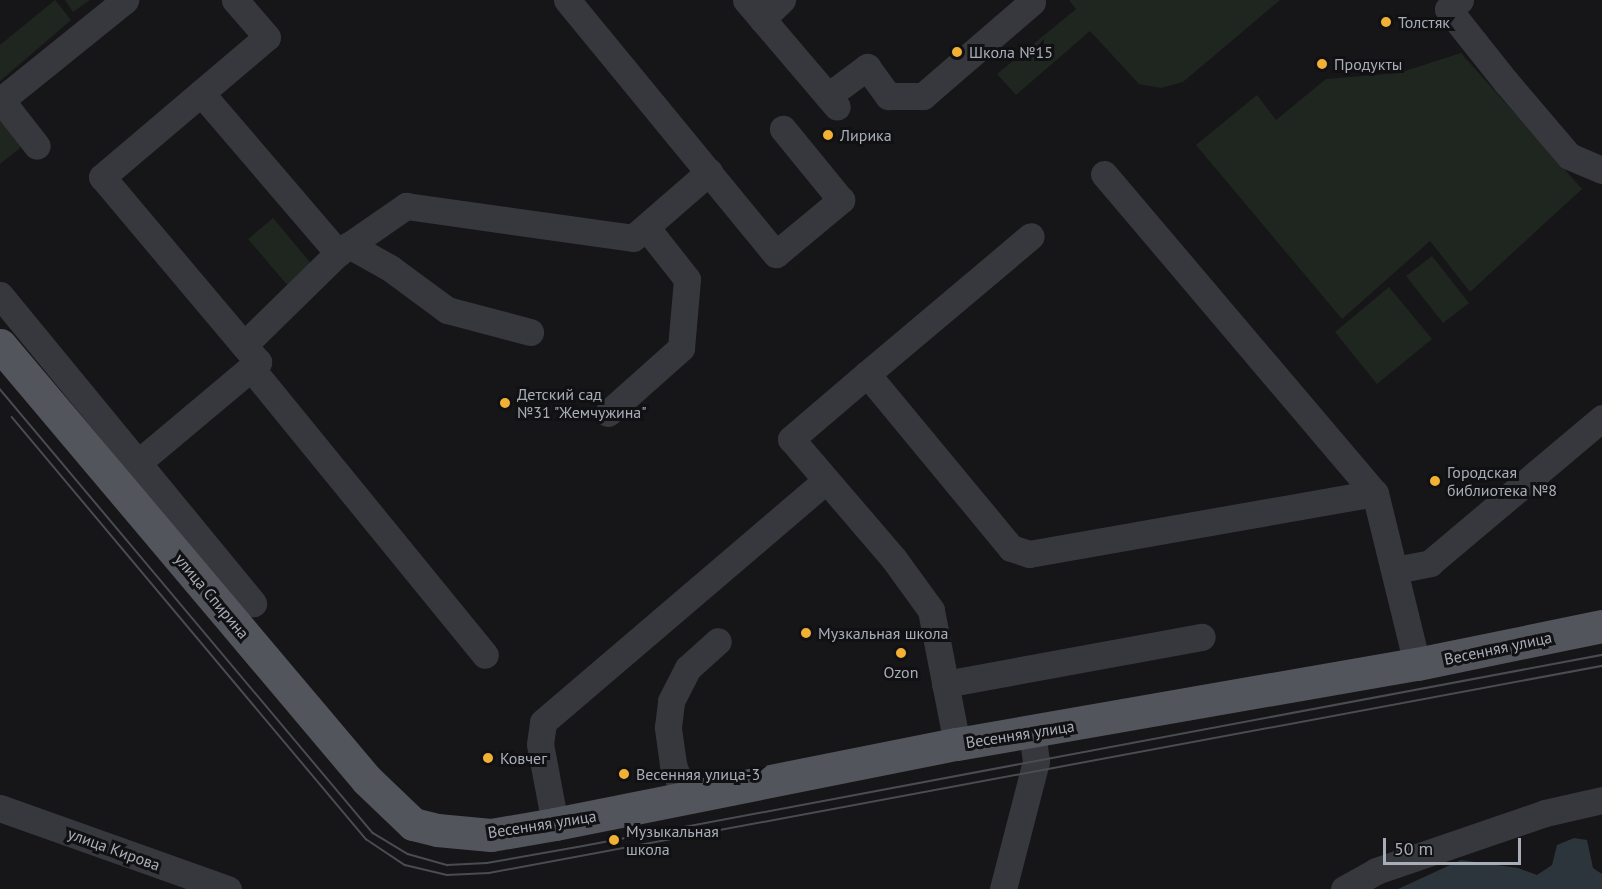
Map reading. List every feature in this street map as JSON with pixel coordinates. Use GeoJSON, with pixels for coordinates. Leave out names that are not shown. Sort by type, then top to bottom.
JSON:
{"type":"FeatureCollection","features":[{"type":"Feature","properties":{"kind":"main road","name":"улица Спирина"},"geometry":{"type":"LineString","coordinates":[[0,345],[127,473],[368,780],[413,824],[437,830]]}},
{"type":"Feature","properties":{"kind":"main road","name":"Весенняя улица"},"geometry":{"type":"LineString","coordinates":[[437,830],[491,835],[555,824],[685,796],[957,744],[1032,734],[1417,664],[1602,626]]}},
{"type":"Feature","properties":{"kind":"street"},"geometry":{"type":"LineString","coordinates":[[37,146],[1,101],[125,0]]}},
{"type":"Feature","properties":{"kind":"street"},"geometry":{"type":"LineString","coordinates":[[235,0],[267,37],[102,177],[485,655]]}},
{"type":"Feature","properties":{"kind":"street"},"geometry":{"type":"LineString","coordinates":[[567,0],[776,254],[841,200],[783,129]]}},
{"type":"Feature","properties":{"kind":"street"},"geometry":{"type":"LineString","coordinates":[[782,0],[754,9],[832,101],[867,67],[888,96],[923,96],[1032,2]]}},
{"type":"Feature","properties":{"kind":"street"},"geometry":{"type":"LineString","coordinates":[[1460,0],[1448,9],[1513,90],[1569,156],[1602,170]]}},
{"type":"Feature","properties":{"kind":"street"},"geometry":{"type":"LineString","coordinates":[[201,93],[343,249],[390,268],[447,310],[530,332]]}},
{"type":"Feature","properties":{"kind":"street"},"geometry":{"type":"LineString","coordinates":[[127,473],[247,356],[343,249],[406,206],[633,238],[709,172]]}},
{"type":"Feature","properties":{"kind":"street"},"geometry":{"type":"LineString","coordinates":[[1104,174],[1375,493],[1417,664]]}},
{"type":"Feature","properties":{"kind":"street"},"geometry":{"type":"LineString","coordinates":[[608,413],[681,348],[687,279],[645,227]]}},
{"type":"Feature","properties":{"kind":"street"},"geometry":{"type":"LineString","coordinates":[[957,744],[931,610],[894,559],[791,439],[1031,236]]}},
{"type":"Feature","properties":{"kind":"street"},"geometry":{"type":"LineString","coordinates":[[0,295],[127,473],[253,603]]}},
{"type":"Feature","properties":{"kind":"street"},"geometry":{"type":"LineString","coordinates":[[867,374],[1011,548],[1029,554],[1375,493]]}},
{"type":"Feature","properties":{"kind":"street"},"geometry":{"type":"LineString","coordinates":[[1395,570],[1430,563],[1602,418]]}},
{"type":"Feature","properties":{"kind":"street"},"geometry":{"type":"LineString","coordinates":[[555,824],[540,744],[543,722],[826,480]]}},
{"type":"Feature","properties":{"kind":"street"},"geometry":{"type":"LineString","coordinates":[[945,684],[1202,638]]}},
{"type":"Feature","properties":{"kind":"street"},"geometry":{"type":"LineString","coordinates":[[685,796],[673,764],[668,727],[671,701],[687,668],[718,641]]}},
{"type":"Feature","properties":{"kind":"street"},"geometry":{"type":"LineString","coordinates":[[1003,889],[1036,762],[1032,734]]}},
{"type":"Feature","properties":{"kind":"street"},"geometry":{"type":"LineString","coordinates":[[1344,889],[1376,871],[1545,813],[1602,800]]}},
{"type":"Feature","properties":{"kind":"street","name":"улица Кирова"},"geometry":{"type":"LineString","coordinates":[[0,808],[228,889]]}},
{"type":"Feature","properties":{"kind":"shaded area"},"geometry":{"type":"Polygon","coordinates":[[[55,0],[71,20],[0,81],[0,45],[55,0]]]}},
{"type":"Feature","properties":{"kind":"shaded area"},"geometry":{"type":"Polygon","coordinates":[[[65,0],[90,0],[73,12],[65,0]]]}},
{"type":"Feature","properties":{"kind":"shaded area"},"geometry":{"type":"Polygon","coordinates":[[[1069,0],[1280,0],[1183,82],[1161,88],[1139,84],[1090,31],[1016,95],[997,74],[1076,9],[1069,0]]]}},
{"type":"Feature","properties":{"kind":"shaded area"},"geometry":{"type":"Polygon","coordinates":[[[1461,53],[1582,189],[1470,292],[1430,241],[1342,319],[1196,145],[1257,95],[1276,120],[1326,79],[1399,73],[1461,53]]]}},
{"type":"Feature","properties":{"kind":"shaded area"},"geometry":{"type":"Polygon","coordinates":[[[0,118],[21,139],[20,148],[0,164],[0,118]]]}},
{"type":"Feature","properties":{"kind":"shaded area"},"geometry":{"type":"Polygon","coordinates":[[[273,218],[314,267],[289,287],[248,239],[273,218]]]}},
{"type":"Feature","properties":{"kind":"shaded area"},"geometry":{"type":"Polygon","coordinates":[[[1432,256],[1469,303],[1443,323],[1406,276],[1432,256]]]}},
{"type":"Feature","properties":{"kind":"shaded area"},"geometry":{"type":"Polygon","coordinates":[[[1389,287],[1432,339],[1377,384],[1335,332],[1389,287]]]}},
{"type":"Feature","properties":{"kind":"shaded area"},"geometry":{"type":"Polygon","coordinates":[[[1574,838],[1587,840],[1593,868],[1602,874],[1602,889],[1398,889],[1461,860],[1518,868],[1537,875],[1552,865],[1557,845],[1574,838]]]}},
{"type":"Feature","properties":{"kind":"tram line"},"geometry":{"type":"LineString","coordinates":[[0,389],[373,833],[408,854],[447,865],[487,863],[583,846],[1602,655]]}},
{"type":"Feature","properties":{"kind":"tram line"},"geometry":{"type":"LineString","coordinates":[[12,417],[366,839],[405,865],[447,875],[489,873],[1602,666]]}},
{"type":"Feature","properties":{"kind":"place","name":"Толстяк"},"geometry":{"type":"Point","coordinates":[1386,22]}},
{"type":"Feature","properties":{"kind":"place","name":"Школа №15"},"geometry":{"type":"Point","coordinates":[957,52]}},
{"type":"Feature","properties":{"kind":"place","name":"Продукты"},"geometry":{"type":"Point","coordinates":[1322,64]}},
{"type":"Feature","properties":{"kind":"place","name":"Лирика"},"geometry":{"type":"Point","coordinates":[828,135]}},
{"type":"Feature","properties":{"kind":"place","name":"Детский сад №31 \"Жемчужина\""},"geometry":{"type":"Point","coordinates":[505,403]}},
{"type":"Feature","properties":{"kind":"place","name":"Городская библиотека №8"},"geometry":{"type":"Point","coordinates":[1435,481]}},
{"type":"Feature","properties":{"kind":"place","name":"Музкальная школа"},"geometry":{"type":"Point","coordinates":[806,633]}},
{"type":"Feature","properties":{"kind":"place","name":"Ozon"},"geometry":{"type":"Point","coordinates":[901,653]}},
{"type":"Feature","properties":{"kind":"place","name":"Ковчег"},"geometry":{"type":"Point","coordinates":[488,758]}},
{"type":"Feature","properties":{"kind":"place","name":"Весенняя улица-3"},"geometry":{"type":"Point","coordinates":[624,774]}},
{"type":"Feature","properties":{"kind":"place","name":"Музыкальная школа"},"geometry":{"type":"Point","coordinates":[614,840]}}]}
